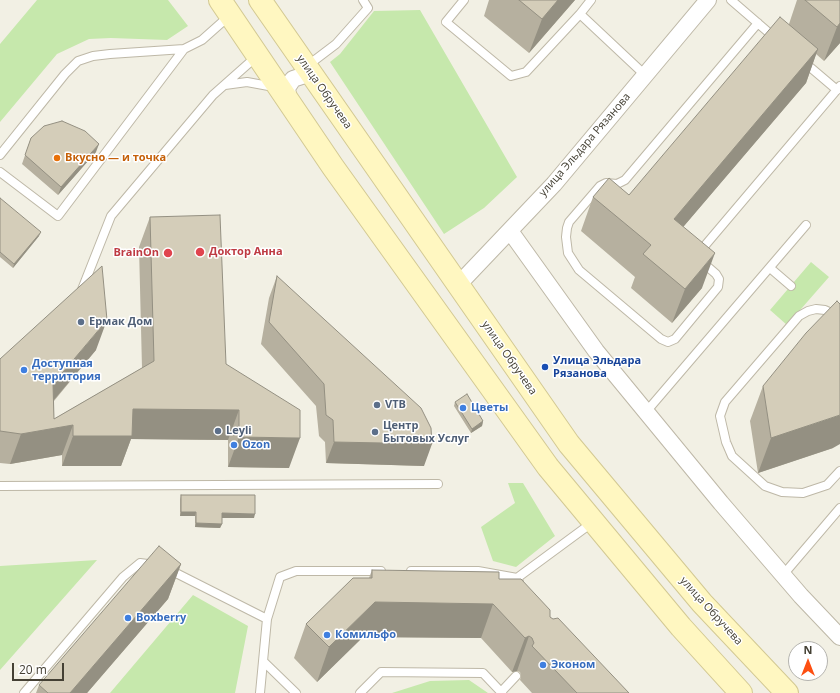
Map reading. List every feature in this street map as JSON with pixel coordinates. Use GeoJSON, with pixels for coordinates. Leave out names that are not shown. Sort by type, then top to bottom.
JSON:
{"type":"FeatureCollection","features":[{"type":"Feature","properties":{"kind":"main road","name":"улица Обручева"},"geometry":{"type":"LineString","coordinates":[[260,0],[458,286],[570,444],[702,603],[787,693]]}},
{"type":"Feature","properties":{"kind":"main road"},"geometry":{"type":"LineString","coordinates":[[225,7],[332,167],[548,467],[681,627],[741,693]]}},
{"type":"Feature","properties":{"kind":"street","name":"улица Эльдара Рязанова"},"geometry":{"type":"LineString","coordinates":[[458,286],[554,184],[708,0]]}},
{"type":"Feature","properties":{"kind":"street"},"geometry":{"type":"LineString","coordinates":[[284,95],[287,98],[287,88],[293,78],[312,74]]}},
{"type":"Feature","properties":{"kind":"street"},"geometry":{"type":"LineString","coordinates":[[510,231],[596,351],[783,575],[840,637]]}},
{"type":"Feature","properties":{"kind":"lane"},"geometry":{"type":"LineString","coordinates":[[363,0],[368,8]]}},
{"type":"Feature","properties":{"kind":"lane"},"geometry":{"type":"LineString","coordinates":[[312,74],[368,8],[372,0]]}},
{"type":"Feature","properties":{"kind":"lane"},"geometry":{"type":"LineString","coordinates":[[464,0],[446,22],[511,76],[526,72],[580,14],[591,0]]}},
{"type":"Feature","properties":{"kind":"lane"},"geometry":{"type":"LineString","coordinates":[[731,0],[782,44]]}},
{"type":"Feature","properties":{"kind":"lane"},"geometry":{"type":"LineString","coordinates":[[0,155],[65,74],[78,62],[92,56],[184,49],[202,40],[225,7]]}},
{"type":"Feature","properties":{"kind":"lane"},"geometry":{"type":"LineString","coordinates":[[580,14],[645,75]]}},
{"type":"Feature","properties":{"kind":"lane"},"geometry":{"type":"LineString","coordinates":[[758,23],[625,180],[617,184],[606,183],[600,186],[569,222],[567,228],[566,237],[568,253],[579,270],[661,339],[668,342],[675,339],[718,287],[718,278],[716,274],[701,261],[700,255],[702,249],[838,88],[795,54]]}},
{"type":"Feature","properties":{"kind":"lane"},"geometry":{"type":"LineString","coordinates":[[0,172],[58,216],[184,49]]}},
{"type":"Feature","properties":{"kind":"lane"},"geometry":{"type":"LineString","coordinates":[[74,298],[80,293],[111,216],[213,95],[257,55]]}},
{"type":"Feature","properties":{"kind":"lane"},"geometry":{"type":"LineString","coordinates":[[224,85],[247,82],[284,95]]}},
{"type":"Feature","properties":{"kind":"lane"},"geometry":{"type":"LineString","coordinates":[[646,412],[806,225]]}},
{"type":"Feature","properties":{"kind":"lane"},"geometry":{"type":"LineString","coordinates":[[770,268],[790,286]]}},
{"type":"Feature","properties":{"kind":"lane"},"geometry":{"type":"LineString","coordinates":[[840,317],[825,310],[816,309],[799,316],[725,402],[720,416],[726,442],[732,456],[765,486],[782,492],[803,493],[827,486],[840,470]]}},
{"type":"Feature","properties":{"kind":"lane"},"geometry":{"type":"LineString","coordinates":[[0,486],[438,484]]}},
{"type":"Feature","properties":{"kind":"lane"},"geometry":{"type":"LineString","coordinates":[[783,575],[840,508]]}},
{"type":"Feature","properties":{"kind":"lane"},"geometry":{"type":"LineString","coordinates":[[260,693],[267,619],[280,577],[296,571],[478,571],[517,578],[594,522]]}},
{"type":"Feature","properties":{"kind":"lane"},"geometry":{"type":"LineString","coordinates":[[24,693],[123,577],[140,563],[162,566],[267,619]]}},
{"type":"Feature","properties":{"kind":"lane"},"geometry":{"type":"LineString","coordinates":[[517,578],[524,592]]}},
{"type":"Feature","properties":{"kind":"lane"},"geometry":{"type":"LineString","coordinates":[[264,662],[296,693]]}},
{"type":"Feature","properties":{"kind":"lane"},"geometry":{"type":"LineString","coordinates":[[360,693],[381,672],[483,673],[501,692],[516,676]]}},
{"type":"Feature","properties":{"kind":"green space"},"geometry":{"type":"Polygon","coordinates":[[[37,0],[168,0],[188,26],[167,40],[111,38],[89,39],[57,54],[0,122],[0,44],[37,0]]]}},
{"type":"Feature","properties":{"kind":"green space"},"geometry":{"type":"Polygon","coordinates":[[[420,10],[517,177],[484,208],[444,234],[330,62],[340,54],[374,11],[420,10]]]}},
{"type":"Feature","properties":{"kind":"green space"},"geometry":{"type":"Polygon","coordinates":[[[811,262],[829,277],[787,325],[770,310],[811,262]]]}},
{"type":"Feature","properties":{"kind":"green space"},"geometry":{"type":"Polygon","coordinates":[[[508,483],[523,483],[555,536],[516,567],[493,561],[481,527],[515,503],[508,483]]]}},
{"type":"Feature","properties":{"kind":"green space"},"geometry":{"type":"Polygon","coordinates":[[[97,560],[0,670],[0,566],[97,560]]]}},
{"type":"Feature","properties":{"kind":"green space"},"geometry":{"type":"Polygon","coordinates":[[[193,595],[248,626],[235,693],[110,693],[193,595]]]}},
{"type":"Feature","properties":{"kind":"green space"},"geometry":{"type":"Polygon","coordinates":[[[469,680],[488,693],[392,693],[430,681],[469,680]]]}},
{"type":"Feature","properties":{"kind":"building"},"geometry":{"type":"Polygon","coordinates":[[[519,0],[558,0],[542,19],[519,0]]]}},
{"type":"Feature","properties":{"kind":"building"},"geometry":{"type":"Polygon","coordinates":[[[805,0],[840,0],[840,23],[837,27],[805,0]]]}},
{"type":"Feature","properties":{"kind":"building"},"geometry":{"type":"Polygon","coordinates":[[[780,17],[818,49],[674,219],[715,253],[685,289],[643,254],[651,245],[593,197],[609,178],[629,195],[780,17]]]}},
{"type":"Feature","properties":{"kind":"building","name":"Вкусно — и точка"},"geometry":{"type":"Polygon","coordinates":[[[62,121],[85,131],[99,144],[61,187],[25,155],[31,138],[44,126],[62,121]]]}},
{"type":"Feature","properties":{"kind":"building"},"geometry":{"type":"Polygon","coordinates":[[[0,198],[41,232],[14,264],[0,252],[0,198]]]}},
{"type":"Feature","properties":{"kind":"building"},"geometry":{"type":"Polygon","coordinates":[[[220,215],[226,364],[300,410],[300,438],[239,437],[239,410],[133,409],[132,436],[73,436],[73,425],[21,434],[0,431],[0,359],[102,266],[107,320],[53,384],[54,419],[154,361],[150,217],[220,215]]]}},
{"type":"Feature","properties":{"kind":"building"},"geometry":{"type":"Polygon","coordinates":[[[277,276],[421,408],[431,428],[432,444],[334,442],[333,420],[326,415],[324,384],[269,322],[277,276]]]}},
{"type":"Feature","properties":{"kind":"building"},"geometry":{"type":"Polygon","coordinates":[[[837,301],[840,304],[840,415],[771,438],[763,386],[806,333],[837,301]]]}},
{"type":"Feature","properties":{"kind":"building"},"geometry":{"type":"Polygon","coordinates":[[[467,394],[483,421],[472,429],[455,402],[467,394]]]}},
{"type":"Feature","properties":{"kind":"building"},"geometry":{"type":"Polygon","coordinates":[[[181,495],[255,495],[255,514],[222,513],[222,524],[196,523],[196,512],[181,512],[181,495]]]}},
{"type":"Feature","properties":{"kind":"building"},"geometry":{"type":"Polygon","coordinates":[[[159,546],[181,564],[70,693],[48,693],[39,685],[159,546]]]}},
{"type":"Feature","properties":{"kind":"building"},"geometry":{"type":"Polygon","coordinates":[[[372,570],[499,572],[499,579],[521,579],[550,610],[550,617],[553,619],[558,618],[629,693],[577,693],[532,646],[534,643],[532,638],[529,636],[525,638],[493,604],[375,602],[329,647],[306,624],[353,578],[372,578],[372,570]]]}},
{"type":"Feature","properties":{"kind":"place","name":"Вкусно — и точка"},"geometry":{"type":"Point","coordinates":[57,158]}},
{"type":"Feature","properties":{"kind":"place","name":"Доктор Анна"},"geometry":{"type":"Point","coordinates":[200,252]}},
{"type":"Feature","properties":{"kind":"place","name":"BrainOn"},"geometry":{"type":"Point","coordinates":[168,253]}},
{"type":"Feature","properties":{"kind":"place","name":"Ермак Дом"},"geometry":{"type":"Point","coordinates":[81,322]}},
{"type":"Feature","properties":{"kind":"place","name":"Улица Эльдара Рязанова"},"geometry":{"type":"Point","coordinates":[545,367]}},
{"type":"Feature","properties":{"kind":"place","name":"Доступная территория"},"geometry":{"type":"Point","coordinates":[24,370]}},
{"type":"Feature","properties":{"kind":"place","name":"VTB"},"geometry":{"type":"Point","coordinates":[377,405]}},
{"type":"Feature","properties":{"kind":"place","name":"Цветы"},"geometry":{"type":"Point","coordinates":[463,408]}},
{"type":"Feature","properties":{"kind":"place","name":"Leyli"},"geometry":{"type":"Point","coordinates":[218,431]}},
{"type":"Feature","properties":{"kind":"place","name":"Центр Бытовых Услуг"},"geometry":{"type":"Point","coordinates":[375,432]}},
{"type":"Feature","properties":{"kind":"place","name":"Ozon"},"geometry":{"type":"Point","coordinates":[234,445]}},
{"type":"Feature","properties":{"kind":"place","name":"Boxberry"},"geometry":{"type":"Point","coordinates":[128,618]}},
{"type":"Feature","properties":{"kind":"place","name":"Комильфо"},"geometry":{"type":"Point","coordinates":[327,635]}},
{"type":"Feature","properties":{"kind":"place","name":"Эконом"},"geometry":{"type":"Point","coordinates":[543,665]}}]}
